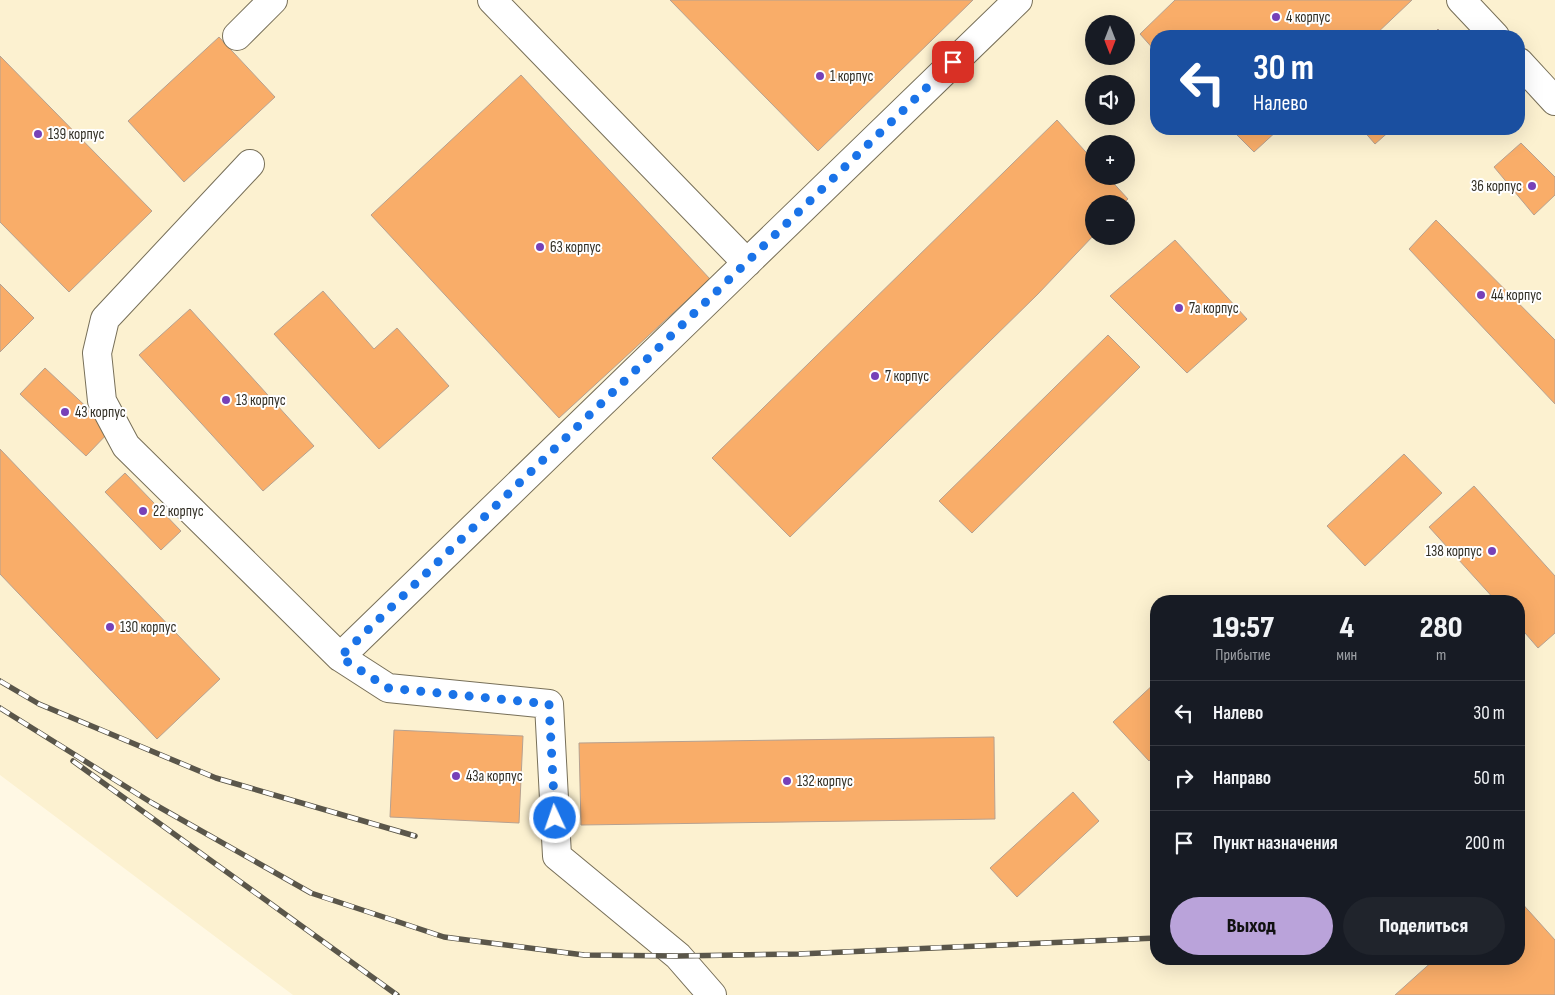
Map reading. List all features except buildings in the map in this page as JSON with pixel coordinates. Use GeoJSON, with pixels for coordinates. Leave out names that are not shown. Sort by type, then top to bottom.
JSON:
{"type":"FeatureCollection","features":[{"type":"Feature","properties":{"kind":"lane"},"geometry":{"type":"LineString","coordinates":[[492,0],[746,263]]}},
{"type":"Feature","properties":{"kind":"lane"},"geometry":{"type":"LineString","coordinates":[[340,657],[1018,0]]}},
{"type":"Feature","properties":{"kind":"lane"},"geometry":{"type":"LineString","coordinates":[[1461,0],[1489,30]]}},
{"type":"Feature","properties":{"kind":"lane"},"geometry":{"type":"LineString","coordinates":[[237,36],[271,1]]}},
{"type":"Feature","properties":{"kind":"lane"},"geometry":{"type":"LineString","coordinates":[[1525,68],[1555,101]]}},
{"type":"Feature","properties":{"kind":"lane"},"geometry":{"type":"LineString","coordinates":[[250,164],[105,319],[97,353],[102,401],[126,446],[340,657],[388,688],[549,704],[557,856],[678,956],[712,995]]}},
{"type":"Feature","properties":{"kind":"shaded area"},"geometry":{"type":"Polygon","coordinates":[[[0,0],[1555,0],[1555,995],[293,995],[0,775],[0,0]]]}},
{"type":"Feature","properties":{"kind":"railway"},"geometry":{"type":"LineString","coordinates":[[0,681],[39,704],[216,778],[415,836]]}},
{"type":"Feature","properties":{"kind":"railway"},"geometry":{"type":"LineString","coordinates":[[0,708],[152,803],[311,893],[444,937],[584,955],[678,956],[799,954],[1150,938]]}},
{"type":"Feature","properties":{"kind":"railway"},"geometry":{"type":"LineString","coordinates":[[73,761],[397,995]]}},
{"type":"Feature","properties":{"kind":"place","name":"4 корпус"},"geometry":{"type":"Point","coordinates":[1276,17]}},
{"type":"Feature","properties":{"kind":"place","name":"1 корпус"},"geometry":{"type":"Point","coordinates":[820,76]}},
{"type":"Feature","properties":{"kind":"place","name":"139 корпус"},"geometry":{"type":"Point","coordinates":[38,134]}},
{"type":"Feature","properties":{"kind":"place","name":"36 корпус"},"geometry":{"type":"Point","coordinates":[1532,186]}},
{"type":"Feature","properties":{"kind":"place","name":"63 корпус"},"geometry":{"type":"Point","coordinates":[540,247]}},
{"type":"Feature","properties":{"kind":"place","name":"44 корпус"},"geometry":{"type":"Point","coordinates":[1481,295]}},
{"type":"Feature","properties":{"kind":"place","name":"7а корпус"},"geometry":{"type":"Point","coordinates":[1179,308]}},
{"type":"Feature","properties":{"kind":"place","name":"7 корпус"},"geometry":{"type":"Point","coordinates":[875,376]}},
{"type":"Feature","properties":{"kind":"place","name":"13 корпус"},"geometry":{"type":"Point","coordinates":[226,400]}},
{"type":"Feature","properties":{"kind":"place","name":"43 корпус"},"geometry":{"type":"Point","coordinates":[65,412]}},
{"type":"Feature","properties":{"kind":"place","name":"22 корпус"},"geometry":{"type":"Point","coordinates":[143,511]}},
{"type":"Feature","properties":{"kind":"place","name":"138 корпус"},"geometry":{"type":"Point","coordinates":[1492,551]}},
{"type":"Feature","properties":{"kind":"place","name":"130 корпус"},"geometry":{"type":"Point","coordinates":[110,627]}},
{"type":"Feature","properties":{"kind":"place","name":"43а корпус"},"geometry":{"type":"Point","coordinates":[456,776]}},
{"type":"Feature","properties":{"kind":"place","name":"132 корпус"},"geometry":{"type":"Point","coordinates":[787,781]}},
{"type":"Feature","properties":{"kind":"route"},"geometry":{"type":"LineString","coordinates":[[555,818],[549,704],[388,688],[340,657],[953,62]]}}]}
